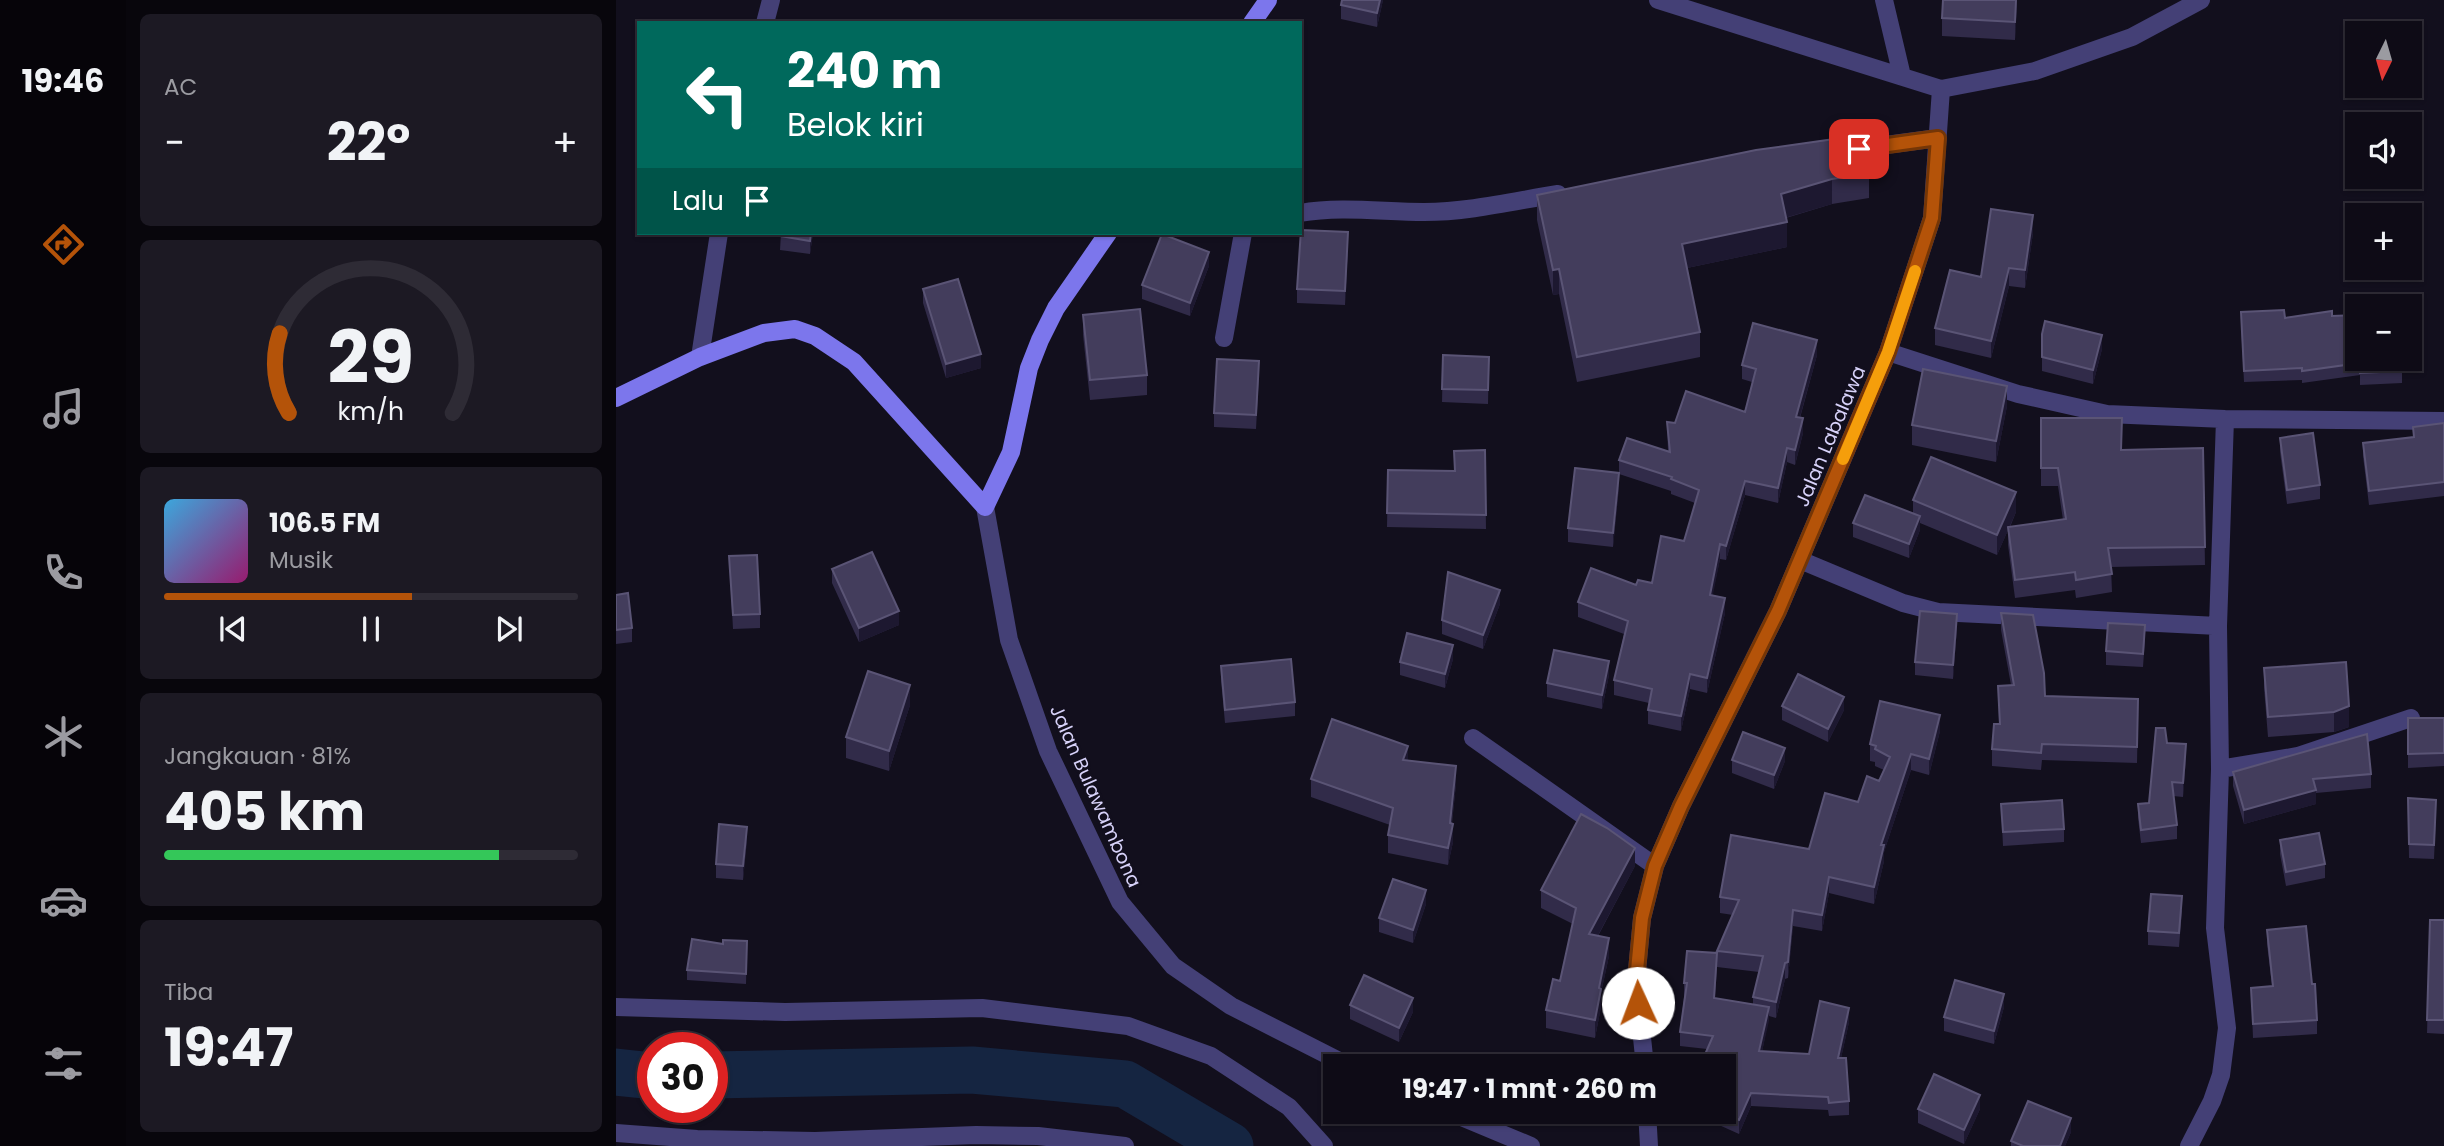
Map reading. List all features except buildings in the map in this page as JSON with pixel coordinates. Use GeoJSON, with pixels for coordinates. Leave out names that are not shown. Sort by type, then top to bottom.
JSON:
{"type":"FeatureCollection","features":[{"type":"Feature","properties":{"kind":"main road"},"geometry":{"type":"LineString","coordinates":[[1253,21],[1268,0]]}},
{"type":"Feature","properties":{"kind":"main road"},"geometry":{"type":"LineString","coordinates":[[616,398],[700,357],[764,333],[795,329],[815,336],[854,362],[985,507],[1012,452],[1029,368],[1040,340],[1056,308],[1107,235]]}},
{"type":"Feature","properties":{"kind":"street"},"geometry":{"type":"LineString","coordinates":[[766,21],[771,0]]}},
{"type":"Feature","properties":{"kind":"street"},"geometry":{"type":"LineString","coordinates":[[1658,0],[1941,89],[2035,71],[2132,37],[2201,0]]}},
{"type":"Feature","properties":{"kind":"street"},"geometry":{"type":"LineString","coordinates":[[1884,0],[1902,76]]}},
{"type":"Feature","properties":{"kind":"street","name":"Jalan Labalawa"},"geometry":{"type":"LineString","coordinates":[[1643,1054],[1636,981],[1642,918],[1655,866],[1681,806],[1778,611],[1888,352],[1932,218],[1941,89]]}},
{"type":"Feature","properties":{"kind":"street"},"geometry":{"type":"LineString","coordinates":[[1828,153],[1938,138]]}},
{"type":"Feature","properties":{"kind":"street"},"geometry":{"type":"LineString","coordinates":[[1302,213],[1320,210],[1426,212],[1480,207],[1570,192]]}},
{"type":"Feature","properties":{"kind":"street"},"geometry":{"type":"LineString","coordinates":[[700,357],[719,235]]}},
{"type":"Feature","properties":{"kind":"street"},"geometry":{"type":"LineString","coordinates":[[1224,338],[1242,235]]}},
{"type":"Feature","properties":{"kind":"street"},"geometry":{"type":"LineString","coordinates":[[1888,352],[2018,394],[2107,414],[2225,419],[2444,421]]}},
{"type":"Feature","properties":{"kind":"street"},"geometry":{"type":"LineString","coordinates":[[2189,1146],[2212,1101],[2221,1074],[2227,1028],[2215,928],[2220,769],[2218,626],[2225,419]]}},
{"type":"Feature","properties":{"kind":"street","name":"Jalan Bulawambona"},"geometry":{"type":"LineString","coordinates":[[985,507],[1009,640],[1048,751],[1119,902],[1173,966],[1231,1006],[1325,1054]]}},
{"type":"Feature","properties":{"kind":"street"},"geometry":{"type":"LineString","coordinates":[[1800,560],[1903,603],[1938,612],[2218,626]]}},
{"type":"Feature","properties":{"kind":"street"},"geometry":{"type":"LineString","coordinates":[[2220,769],[2298,756],[2412,718]]}},
{"type":"Feature","properties":{"kind":"street"},"geometry":{"type":"LineString","coordinates":[[1473,738],[1655,866]]}},
{"type":"Feature","properties":{"kind":"street"},"geometry":{"type":"LineString","coordinates":[[616,1007],[785,1012],[982,1007],[1128,1026],[1211,1056],[1289,1107],[1324,1146]]}},
{"type":"Feature","properties":{"kind":"street"},"geometry":{"type":"LineString","coordinates":[[1478,1124],[1531,1146]]}},
{"type":"Feature","properties":{"kind":"street"},"geometry":{"type":"LineString","coordinates":[[1647,1124],[1648,1146]]}},
{"type":"Feature","properties":{"kind":"street"},"geometry":{"type":"LineString","coordinates":[[616,1133],[697,1139],[815,1141],[976,1135],[1038,1136],[1125,1146]]}},
{"type":"Feature","properties":{"kind":"waterway"},"geometry":{"type":"LineString","coordinates":[[728,1075],[972,1070],[1125,1084],[1230,1146]]}},
{"type":"Feature","properties":{"kind":"waterway"},"geometry":{"type":"LineString","coordinates":[[616,1072],[637,1074]]}},
{"type":"Feature","properties":{"kind":"slow traffic"},"geometry":{"type":"LineString","coordinates":[[1843,459],[1888,352],[1915,271]]}},
{"type":"Feature","properties":{"kind":"route"},"geometry":{"type":"LineString","coordinates":[[1638,1003],[1636,981],[1642,918],[1655,866],[1681,806],[1778,611],[1810,537],[1888,352],[1932,218],[1938,138],[1859,149]]}}]}
